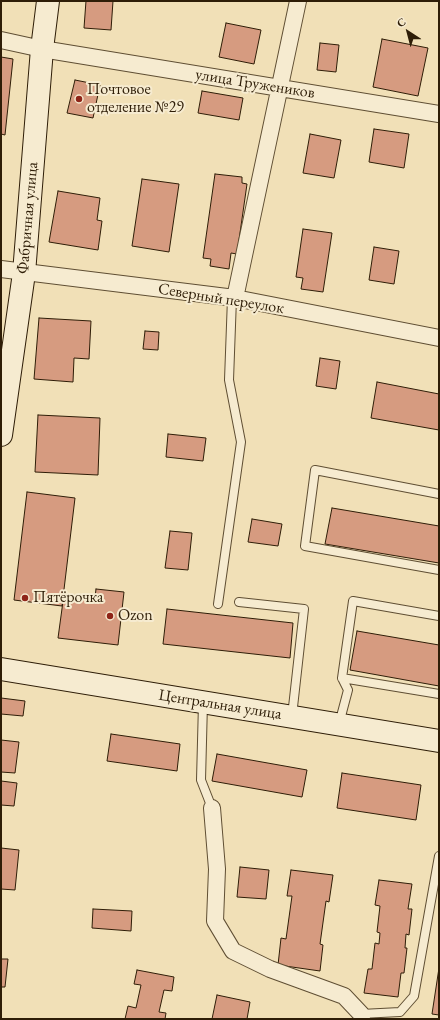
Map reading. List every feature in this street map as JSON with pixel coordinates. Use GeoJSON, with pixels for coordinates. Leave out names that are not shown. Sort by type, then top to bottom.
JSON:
{"type":"FeatureCollection","features":[{"type":"Feature","properties":{"kind":"street","name":"Фабричная улица"},"geometry":{"type":"LineString","coordinates":[[1,434],[24,273],[42,49],[48,1]]}},
{"type":"Feature","properties":{"kind":"street"},"geometry":{"type":"LineString","coordinates":[[234,298],[298,1]]}},
{"type":"Feature","properties":{"kind":"street","name":"улица Тружеников"},"geometry":{"type":"LineString","coordinates":[[1,40],[42,49],[439,114]]}},
{"type":"Feature","properties":{"kind":"street","name":"Северный переулок"},"geometry":{"type":"LineString","coordinates":[[1,270],[234,298],[439,338]]}},
{"type":"Feature","properties":{"kind":"street","name":"Центральная улица"},"geometry":{"type":"LineString","coordinates":[[1,669],[439,741]]}},
{"type":"Feature","properties":{"kind":"street"},"geometry":{"type":"LineString","coordinates":[[212,808],[217,869],[215,921],[233,951],[270,969],[344,996],[362,1016]]}},
{"type":"Feature","properties":{"kind":"lane"},"geometry":{"type":"LineString","coordinates":[[218,604],[241,442],[229,380],[234,298]]}},
{"type":"Feature","properties":{"kind":"lane"},"geometry":{"type":"LineString","coordinates":[[439,494],[314,470],[305,546],[439,570]]}},
{"type":"Feature","properties":{"kind":"lane"},"geometry":{"type":"LineString","coordinates":[[339,724],[348,690],[342,678],[353,601],[439,616]]}},
{"type":"Feature","properties":{"kind":"lane"},"geometry":{"type":"LineString","coordinates":[[239,602],[304,609],[292,717]]}},
{"type":"Feature","properties":{"kind":"lane"},"geometry":{"type":"LineString","coordinates":[[342,678],[439,694]]}},
{"type":"Feature","properties":{"kind":"lane"},"geometry":{"type":"LineString","coordinates":[[203,702],[201,780],[212,808]]}},
{"type":"Feature","properties":{"kind":"lane"},"geometry":{"type":"LineString","coordinates":[[362,1016],[400,1012],[414,996],[439,856]]}},
{"type":"Feature","properties":{"kind":"building"},"geometry":{"type":"Polygon","coordinates":[[[86,1],[113,1],[111,30],[84,28],[86,1]]]}},
{"type":"Feature","properties":{"kind":"building"},"geometry":{"type":"Polygon","coordinates":[[[226,23],[261,30],[254,64],[219,57],[226,23]]]}},
{"type":"Feature","properties":{"kind":"building"},"geometry":{"type":"Polygon","coordinates":[[[382,39],[428,48],[418,96],[373,87],[382,39]]]}},
{"type":"Feature","properties":{"kind":"building"},"geometry":{"type":"Polygon","coordinates":[[[320,43],[339,45],[336,72],[317,70],[320,43]]]}},
{"type":"Feature","properties":{"kind":"building"},"geometry":{"type":"Polygon","coordinates":[[[1,57],[13,59],[5,135],[1,134],[1,57]]]}},
{"type":"Feature","properties":{"kind":"building"},"geometry":{"type":"Polygon","coordinates":[[[75,80],[100,85],[93,118],[67,113],[75,80]]]}},
{"type":"Feature","properties":{"kind":"building"},"geometry":{"type":"Polygon","coordinates":[[[202,91],[243,98],[239,120],[198,113],[202,91]]]}},
{"type":"Feature","properties":{"kind":"building"},"geometry":{"type":"Polygon","coordinates":[[[374,129],[409,134],[404,168],[369,162],[374,129]]]}},
{"type":"Feature","properties":{"kind":"building"},"geometry":{"type":"Polygon","coordinates":[[[310,134],[341,140],[334,178],[303,173],[310,134]]]}},
{"type":"Feature","properties":{"kind":"building"},"geometry":{"type":"Polygon","coordinates":[[[215,174],[242,177],[242,183],[247,184],[237,254],[231,253],[229,269],[210,266],[211,259],[203,258],[215,174]]]}},
{"type":"Feature","properties":{"kind":"building"},"geometry":{"type":"Polygon","coordinates":[[[142,179],[179,184],[169,252],[132,246],[142,179]]]}},
{"type":"Feature","properties":{"kind":"building"},"geometry":{"type":"Polygon","coordinates":[[[58,191],[100,198],[97,220],[102,221],[98,250],[49,242],[58,191]]]}},
{"type":"Feature","properties":{"kind":"building"},"geometry":{"type":"Polygon","coordinates":[[[303,229],[332,233],[323,292],[301,289],[303,278],[296,277],[303,229]]]}},
{"type":"Feature","properties":{"kind":"building"},"geometry":{"type":"Polygon","coordinates":[[[374,247],[399,251],[394,284],[369,280],[374,247]]]}},
{"type":"Feature","properties":{"kind":"building"},"geometry":{"type":"Polygon","coordinates":[[[39,318],[91,321],[89,359],[74,358],[73,382],[34,379],[39,318]]]}},
{"type":"Feature","properties":{"kind":"building"},"geometry":{"type":"Polygon","coordinates":[[[145,331],[159,332],[158,350],[143,349],[145,331]]]}},
{"type":"Feature","properties":{"kind":"building"},"geometry":{"type":"Polygon","coordinates":[[[320,358],[340,361],[336,389],[316,386],[320,358]]]}},
{"type":"Feature","properties":{"kind":"building"},"geometry":{"type":"Polygon","coordinates":[[[377,382],[439,394],[439,430],[371,418],[377,382]]]}},
{"type":"Feature","properties":{"kind":"building"},"geometry":{"type":"Polygon","coordinates":[[[38,415],[100,418],[98,475],[35,472],[38,415]]]}},
{"type":"Feature","properties":{"kind":"building"},"geometry":{"type":"Polygon","coordinates":[[[168,434],[206,438],[203,461],[166,457],[168,434]]]}},
{"type":"Feature","properties":{"kind":"building"},"geometry":{"type":"Polygon","coordinates":[[[27,492],[75,498],[62,606],[14,600],[27,492]]]}},
{"type":"Feature","properties":{"kind":"building"},"geometry":{"type":"Polygon","coordinates":[[[332,508],[439,526],[439,563],[325,544],[332,508]]]}},
{"type":"Feature","properties":{"kind":"building"},"geometry":{"type":"Polygon","coordinates":[[[252,519],[282,524],[278,546],[248,542],[252,519]]]}},
{"type":"Feature","properties":{"kind":"building"},"geometry":{"type":"Polygon","coordinates":[[[170,531],[192,533],[188,570],[165,568],[170,531]]]}},
{"type":"Feature","properties":{"kind":"building"},"geometry":{"type":"Polygon","coordinates":[[[96,589],[124,592],[118,645],[58,638],[64,594],[95,598],[96,589]]]}},
{"type":"Feature","properties":{"kind":"building"},"geometry":{"type":"Polygon","coordinates":[[[167,609],[293,623],[290,658],[163,644],[167,609]]]}},
{"type":"Feature","properties":{"kind":"building"},"geometry":{"type":"Polygon","coordinates":[[[357,631],[439,645],[439,686],[350,670],[357,631]]]}},
{"type":"Feature","properties":{"kind":"building"},"geometry":{"type":"Polygon","coordinates":[[[1,698],[25,701],[23,716],[1,714],[1,698]]]}},
{"type":"Feature","properties":{"kind":"building"},"geometry":{"type":"Polygon","coordinates":[[[111,734],[180,744],[177,771],[107,761],[111,734]]]}},
{"type":"Feature","properties":{"kind":"building"},"geometry":{"type":"Polygon","coordinates":[[[1,740],[19,742],[15,773],[1,772],[1,740]]]}},
{"type":"Feature","properties":{"kind":"building"},"geometry":{"type":"Polygon","coordinates":[[[217,754],[307,770],[302,797],[212,781],[217,754]]]}},
{"type":"Feature","properties":{"kind":"building"},"geometry":{"type":"Polygon","coordinates":[[[342,773],[421,785],[416,820],[337,808],[342,773]]]}},
{"type":"Feature","properties":{"kind":"building"},"geometry":{"type":"Polygon","coordinates":[[[1,781],[17,783],[14,806],[1,805],[1,781]]]}},
{"type":"Feature","properties":{"kind":"building"},"geometry":{"type":"Polygon","coordinates":[[[1,848],[19,850],[15,890],[1,889],[1,848]]]}},
{"type":"Feature","properties":{"kind":"building"},"geometry":{"type":"Polygon","coordinates":[[[240,867],[269,870],[266,899],[237,897],[240,867]]]}},
{"type":"Feature","properties":{"kind":"building"},"geometry":{"type":"Polygon","coordinates":[[[291,870],[333,875],[329,902],[326,901],[320,944],[323,945],[320,971],[278,965],[281,938],[286,939],[292,896],[287,896],[291,870]]]}},
{"type":"Feature","properties":{"kind":"building"},"geometry":{"type":"Polygon","coordinates":[[[379,880],[412,884],[408,909],[412,909],[409,935],[406,934],[405,948],[407,948],[404,973],[401,973],[398,997],[364,993],[368,969],[372,969],[375,943],[379,944],[380,933],[377,932],[380,906],[375,905],[379,880]]]}},
{"type":"Feature","properties":{"kind":"building"},"geometry":{"type":"Polygon","coordinates":[[[93,909],[132,911],[131,931],[92,928],[93,909]]]}},
{"type":"Feature","properties":{"kind":"building"},"geometry":{"type":"Polygon","coordinates":[[[1,959],[8,959],[5,987],[1,987],[1,959]]]}},
{"type":"Feature","properties":{"kind":"building"},"geometry":{"type":"Polygon","coordinates":[[[439,968],[439,1015],[432,1014],[439,968]]]}},
{"type":"Feature","properties":{"kind":"building"},"geometry":{"type":"Polygon","coordinates":[[[137,970],[174,977],[172,991],[164,990],[159,1012],[166,1013],[165,1019],[125,1019],[128,1006],[136,1008],[141,985],[134,984],[137,970]]]}},
{"type":"Feature","properties":{"kind":"building"},"geometry":{"type":"Polygon","coordinates":[[[217,995],[250,1002],[247,1019],[212,1019],[217,995]]]}},
{"type":"Feature","properties":{"kind":"place","name":"Почтовое отделение №29"},"geometry":{"type":"Point","coordinates":[79,99]}},
{"type":"Feature","properties":{"kind":"place","name":"Пятёрочка"},"geometry":{"type":"Point","coordinates":[25,598]}},
{"type":"Feature","properties":{"kind":"place","name":"Ozon"},"geometry":{"type":"Point","coordinates":[110,616]}}]}
